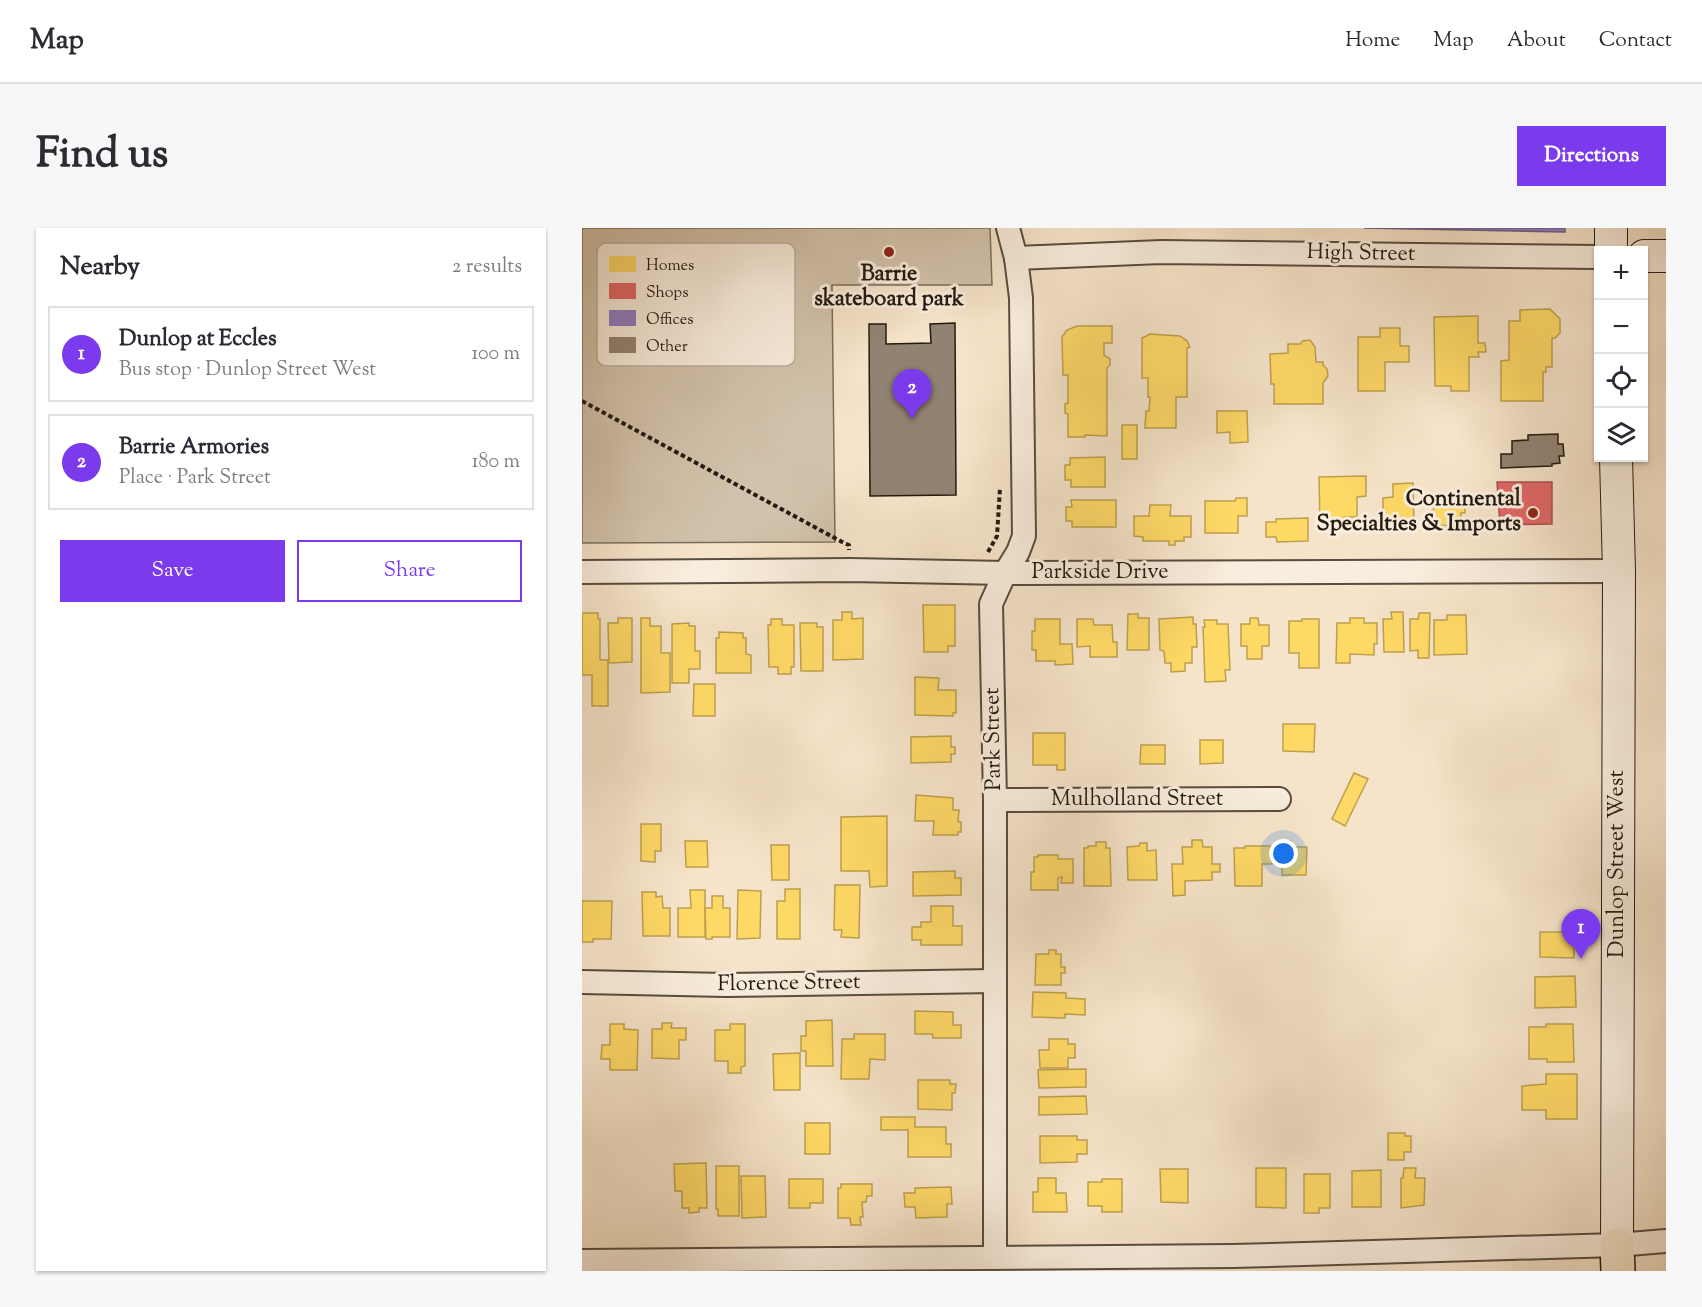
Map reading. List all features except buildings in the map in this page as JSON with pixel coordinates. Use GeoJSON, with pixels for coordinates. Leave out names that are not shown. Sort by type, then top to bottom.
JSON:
{"type":"FeatureCollection","features":[{"type":"Feature","properties":{"kind":"main road"},"geometry":{"type":"LineString","coordinates":[[1611,228],[1611,246]]}},
{"type":"Feature","properties":{"kind":"main road"},"geometry":{"type":"LineString","coordinates":[[1648,256],[1666,256]]}},
{"type":"Feature","properties":{"kind":"main road","name":"Dunlop Street West"},"geometry":{"type":"LineString","coordinates":[[1616,462],[1619,571],[1618,1258]]}},
{"type":"Feature","properties":{"kind":"street","name":"Park Street"},"geometry":{"type":"LineString","coordinates":[[995,1258],[995,800],[991,604],[1005,573],[1018,552],[1023,536],[1021,298],[1016,258],[1008,228]]}},
{"type":"Feature","properties":{"kind":"street","name":"High Street"},"geometry":{"type":"LineString","coordinates":[[1016,258],[1161,252],[1594,257]]}},
{"type":"Feature","properties":{"kind":"street","name":"Parkside Drive"},"geometry":{"type":"LineString","coordinates":[[582,572],[1619,571]]}},
{"type":"Feature","properties":{"kind":"street","name":"Mulholland Street"},"geometry":{"type":"LineString","coordinates":[[995,800],[1279,799]]}},
{"type":"Feature","properties":{"kind":"street","name":"Florence Street"},"geometry":{"type":"LineString","coordinates":[[582,982],[726,986],[995,981]]}},
{"type":"Feature","properties":{"kind":"street"},"geometry":{"type":"LineString","coordinates":[[582,1261],[829,1265],[995,1258],[1233,1263],[1618,1258],[1666,1241]]}},
{"type":"Feature","properties":{"kind":"path"},"geometry":{"type":"LineString","coordinates":[[582,401],[844,543]]}},
{"type":"Feature","properties":{"kind":"path"},"geometry":{"type":"LineString","coordinates":[[985,559],[997,536],[1000,481]]}},
{"type":"Feature","properties":{"kind":"shaded area"},"geometry":{"type":"Polygon","coordinates":[[[582,228],[990,228],[992,285],[832,285],[835,542],[582,543],[582,228]]]}},
{"type":"Feature","properties":{"kind":"place","name":"Barrie skateboard park"},"geometry":{"type":"Point","coordinates":[889,252]}},
{"type":"Feature","properties":{"kind":"place","name":"Barrie Armories"},"geometry":{"type":"Point","coordinates":[912,419]}},
{"type":"Feature","properties":{"kind":"place","name":"Continental Specialties & Imports"},"geometry":{"type":"Point","coordinates":[1533,513]}},
{"type":"Feature","properties":{"kind":"place","name":"Dunlop at Eccles"},"geometry":{"type":"Point","coordinates":[1581,959]}}]}
